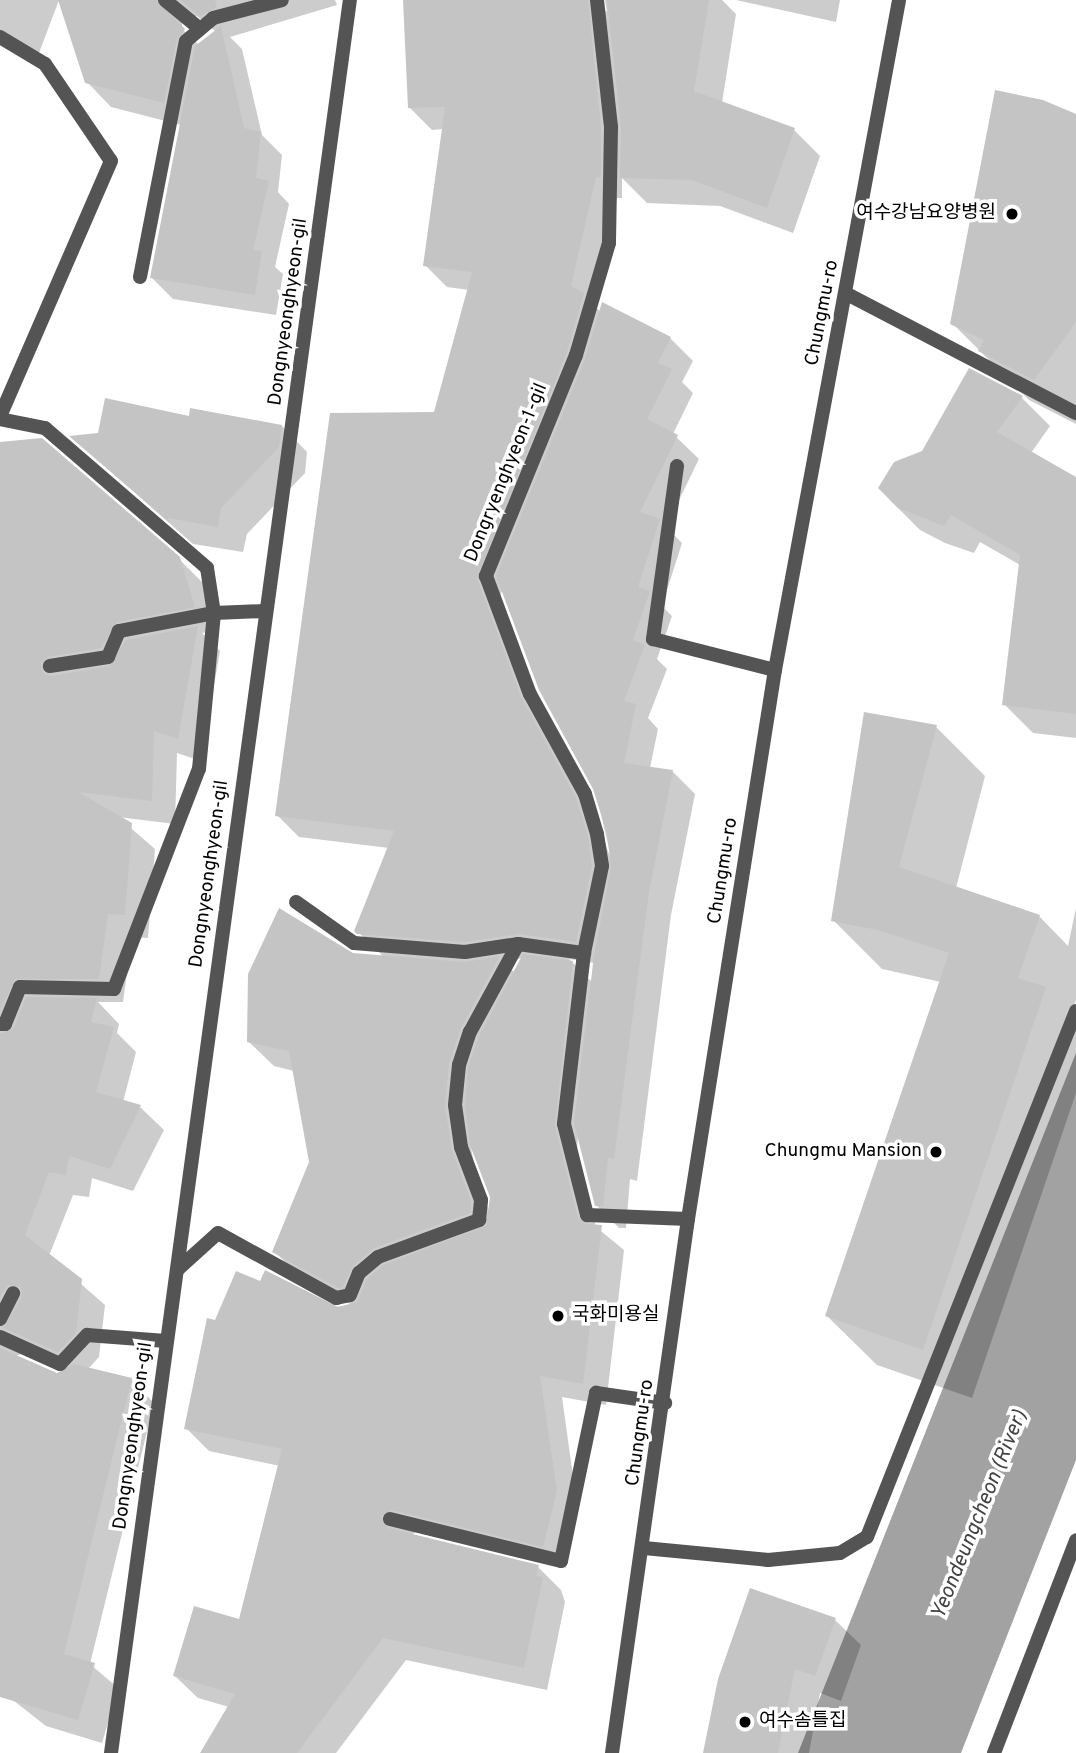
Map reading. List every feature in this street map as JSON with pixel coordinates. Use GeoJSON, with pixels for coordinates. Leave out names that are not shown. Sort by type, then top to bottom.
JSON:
{"type":"FeatureCollection","features":[{"type":"Feature","properties":{"kind":"street"},"geometry":{"type":"LineString","coordinates":[[165,0],[200,29]]}},
{"type":"Feature","properties":{"kind":"street"},"geometry":{"type":"LineString","coordinates":[[140,277],[186,41],[214,18],[282,0]]}},
{"type":"Feature","properties":{"kind":"street","name":"Dongnyeonghyeon-gil"},"geometry":{"type":"LineString","coordinates":[[111,1753],[264,611],[350,0]]}},
{"type":"Feature","properties":{"kind":"street","name":"Dongryenghyeon-1-gil"},"geometry":{"type":"LineString","coordinates":[[597,0],[611,127],[609,243],[576,355],[485,576],[530,694],[585,794],[597,834],[602,866],[584,953],[565,1124],[587,1215],[688,1219]]}},
{"type":"Feature","properties":{"kind":"street","name":"Chungmu-ro"},"geometry":{"type":"LineString","coordinates":[[612,1753],[665,1403],[688,1219],[775,670],[847,294],[899,0]]}},
{"type":"Feature","properties":{"kind":"street"},"geometry":{"type":"LineString","coordinates":[[0,37],[17,43],[45,64],[111,161],[0,417],[45,428],[169,533],[207,568],[214,613],[198,769],[114,989],[20,987],[5,1024],[0,1024]]}},
{"type":"Feature","properties":{"kind":"street"},"geometry":{"type":"LineString","coordinates":[[847,294],[1076,413]]}},
{"type":"Feature","properties":{"kind":"street"},"geometry":{"type":"LineString","coordinates":[[677,466],[653,639],[775,670]]}},
{"type":"Feature","properties":{"kind":"street"},"geometry":{"type":"LineString","coordinates":[[50,666],[108,657],[120,631],[214,613],[264,611]]}},
{"type":"Feature","properties":{"kind":"street"},"geometry":{"type":"LineString","coordinates":[[296,902],[354,943],[465,952],[518,944],[584,953]]}},
{"type":"Feature","properties":{"kind":"street"},"geometry":{"type":"LineString","coordinates":[[177,1270],[218,1233],[280,1272],[336,1298],[350,1296],[359,1273],[378,1257],[479,1220],[481,1200],[461,1147],[456,1105],[459,1065],[470,1032],[518,944]]}},
{"type":"Feature","properties":{"kind":"street"},"geometry":{"type":"LineString","coordinates":[[644,1548],[768,1560],[840,1553],[867,1537],[1076,1011]]}},
{"type":"Feature","properties":{"kind":"street"},"geometry":{"type":"LineString","coordinates":[[0,1319],[13,1293]]}},
{"type":"Feature","properties":{"kind":"street"},"geometry":{"type":"LineString","coordinates":[[0,1337],[60,1364],[88,1335],[166,1341]]}},
{"type":"Feature","properties":{"kind":"street"},"geometry":{"type":"LineString","coordinates":[[390,1519],[561,1561],[596,1393],[665,1403]]}},
{"type":"Feature","properties":{"kind":"street"},"geometry":{"type":"LineString","coordinates":[[994,1753],[1076,1540]]}},
{"type":"Feature","properties":{"kind":"water","name":"Yeondeungcheon (River)"},"geometry":{"type":"Polygon","coordinates":[[[1076,1053],[1076,1460],[961,1753],[798,1753],[1076,1053]]]}},
{"type":"Feature","properties":{"kind":"building"},"geometry":{"type":"Polygon","coordinates":[[[58,0],[156,0],[185,29],[177,39],[164,103],[85,83],[58,0]]]}},
{"type":"Feature","properties":{"kind":"building"},"geometry":{"type":"Polygon","coordinates":[[[180,0],[215,0],[217,7],[200,16],[180,0]]]}},
{"type":"Feature","properties":{"kind":"building"},"geometry":{"type":"Polygon","coordinates":[[[403,0],[588,0],[601,127],[601,177],[596,177],[571,286],[584,293],[567,352],[477,578],[521,697],[576,798],[588,836],[592,866],[576,942],[519,934],[465,942],[357,934],[354,931],[394,831],[275,816],[330,413],[434,412],[472,272],[423,266],[445,107],[408,108],[403,0]]]}},
{"type":"Feature","properties":{"kind":"building"},"geometry":{"type":"Polygon","coordinates":[[[607,0],[709,0],[694,91],[795,128],[767,208],[692,180],[620,178],[621,126],[607,0]]]}},
{"type":"Feature","properties":{"kind":"building"},"geometry":{"type":"Polygon","coordinates":[[[221,26],[244,128],[261,132],[256,178],[269,181],[253,250],[262,251],[255,295],[150,278],[195,46],[221,26]]]}},
{"type":"Feature","properties":{"kind":"building","name":"여수강남요양병원"},"geometry":{"type":"Polygon","coordinates":[[[995,90],[1043,100],[1076,114],[1076,322],[1034,380],[978,351],[984,340],[950,324],[995,90]]]}},
{"type":"Feature","properties":{"kind":"building"},"geometry":{"type":"Polygon","coordinates":[[[602,302],[671,337],[658,363],[672,369],[647,419],[678,435],[640,512],[660,519],[638,587],[650,591],[633,640],[645,645],[624,701],[636,704],[624,763],[673,770],[649,892],[614,1159],[608,1158],[603,1206],[595,1206],[574,1123],[594,955],[611,868],[607,833],[593,789],[539,690],[496,576],[585,359],[602,302]]]}},
{"type":"Feature","properties":{"kind":"building"},"geometry":{"type":"Polygon","coordinates":[[[969,368],[1023,396],[997,432],[1076,477],[1076,714],[1002,705],[1020,555],[951,515],[944,526],[898,508],[878,488],[894,462],[922,451],[969,368]]]}},
{"type":"Feature","properties":{"kind":"building"},"geometry":{"type":"Polygon","coordinates":[[[105,398],[189,416],[190,408],[282,425],[279,447],[221,508],[218,527],[168,518],[169,522],[69,436],[98,433],[105,398]]]}},
{"type":"Feature","properties":{"kind":"building"},"geometry":{"type":"Polygon","coordinates":[[[42,438],[180,557],[195,607],[117,622],[101,648],[48,657],[41,663],[43,673],[51,676],[110,666],[126,640],[198,626],[178,739],[154,731],[152,801],[78,792],[132,823],[125,915],[108,914],[99,979],[15,979],[0,1011],[0,442],[42,438]]]}},
{"type":"Feature","properties":{"kind":"building","name":"Chungmu Mansion"},"geometry":{"type":"Polygon","coordinates":[[[864,712],[937,725],[899,867],[1040,915],[1018,978],[1046,987],[923,1350],[825,1316],[949,953],[878,930],[831,921],[864,712]]]}},
{"type":"Feature","properties":{"kind":"building"},"geometry":{"type":"Polygon","coordinates":[[[279,908],[353,953],[465,962],[500,956],[461,1028],[449,1064],[445,1106],[452,1150],[471,1201],[470,1213],[374,1248],[353,1266],[343,1287],[338,1288],[272,1252],[309,1162],[289,1051],[247,1042],[248,974],[279,908]]]}},
{"type":"Feature","properties":{"kind":"building"},"geometry":{"type":"Polygon","coordinates":[[[523,954],[573,961],[555,1126],[578,1218],[586,1224],[602,1225],[583,1384],[540,1376],[557,1491],[543,1547],[392,1510],[381,1517],[388,1528],[539,1565],[536,1576],[543,1577],[524,1668],[383,1638],[297,1753],[200,1753],[235,1694],[173,1676],[194,1606],[239,1619],[282,1449],[184,1429],[207,1318],[215,1320],[236,1271],[260,1281],[265,1270],[338,1307],[357,1302],[367,1279],[383,1265],[486,1226],[490,1197],[470,1145],[465,1105],[468,1067],[479,1036],[523,954]]]}},
{"type":"Feature","properties":{"kind":"building"},"geometry":{"type":"Polygon","coordinates":[[[26,997],[97,998],[91,1022],[114,1027],[96,1092],[141,1105],[110,1169],[69,1156],[66,1175],[49,1172],[25,1235],[82,1279],[76,1333],[58,1352],[3,1328],[22,1297],[21,1287],[8,1285],[0,1297],[0,1034],[14,1028],[26,997]]]}},
{"type":"Feature","properties":{"kind":"building"},"geometry":{"type":"Polygon","coordinates":[[[0,1348],[57,1373],[74,1364],[132,1378],[64,1654],[95,1663],[78,1720],[0,1697],[0,1348]]]}},
{"type":"Feature","properties":{"kind":"building"},"geometry":{"type":"Polygon","coordinates":[[[750,1588],[836,1618],[815,1676],[795,1669],[778,1753],[703,1753],[718,1679],[750,1588]]]}},
{"type":"Feature","properties":{"kind":"place","name":"여수강남요양병원"},"geometry":{"type":"Point","coordinates":[1012,214]}},
{"type":"Feature","properties":{"kind":"place","name":"Chungmu Mansion"},"geometry":{"type":"Point","coordinates":[936,1152]}},
{"type":"Feature","properties":{"kind":"place","name":"국화미용실"},"geometry":{"type":"Point","coordinates":[558,1316]}},
{"type":"Feature","properties":{"kind":"place","name":"여수솜틀집"},"geometry":{"type":"Point","coordinates":[745,1722]}}]}
